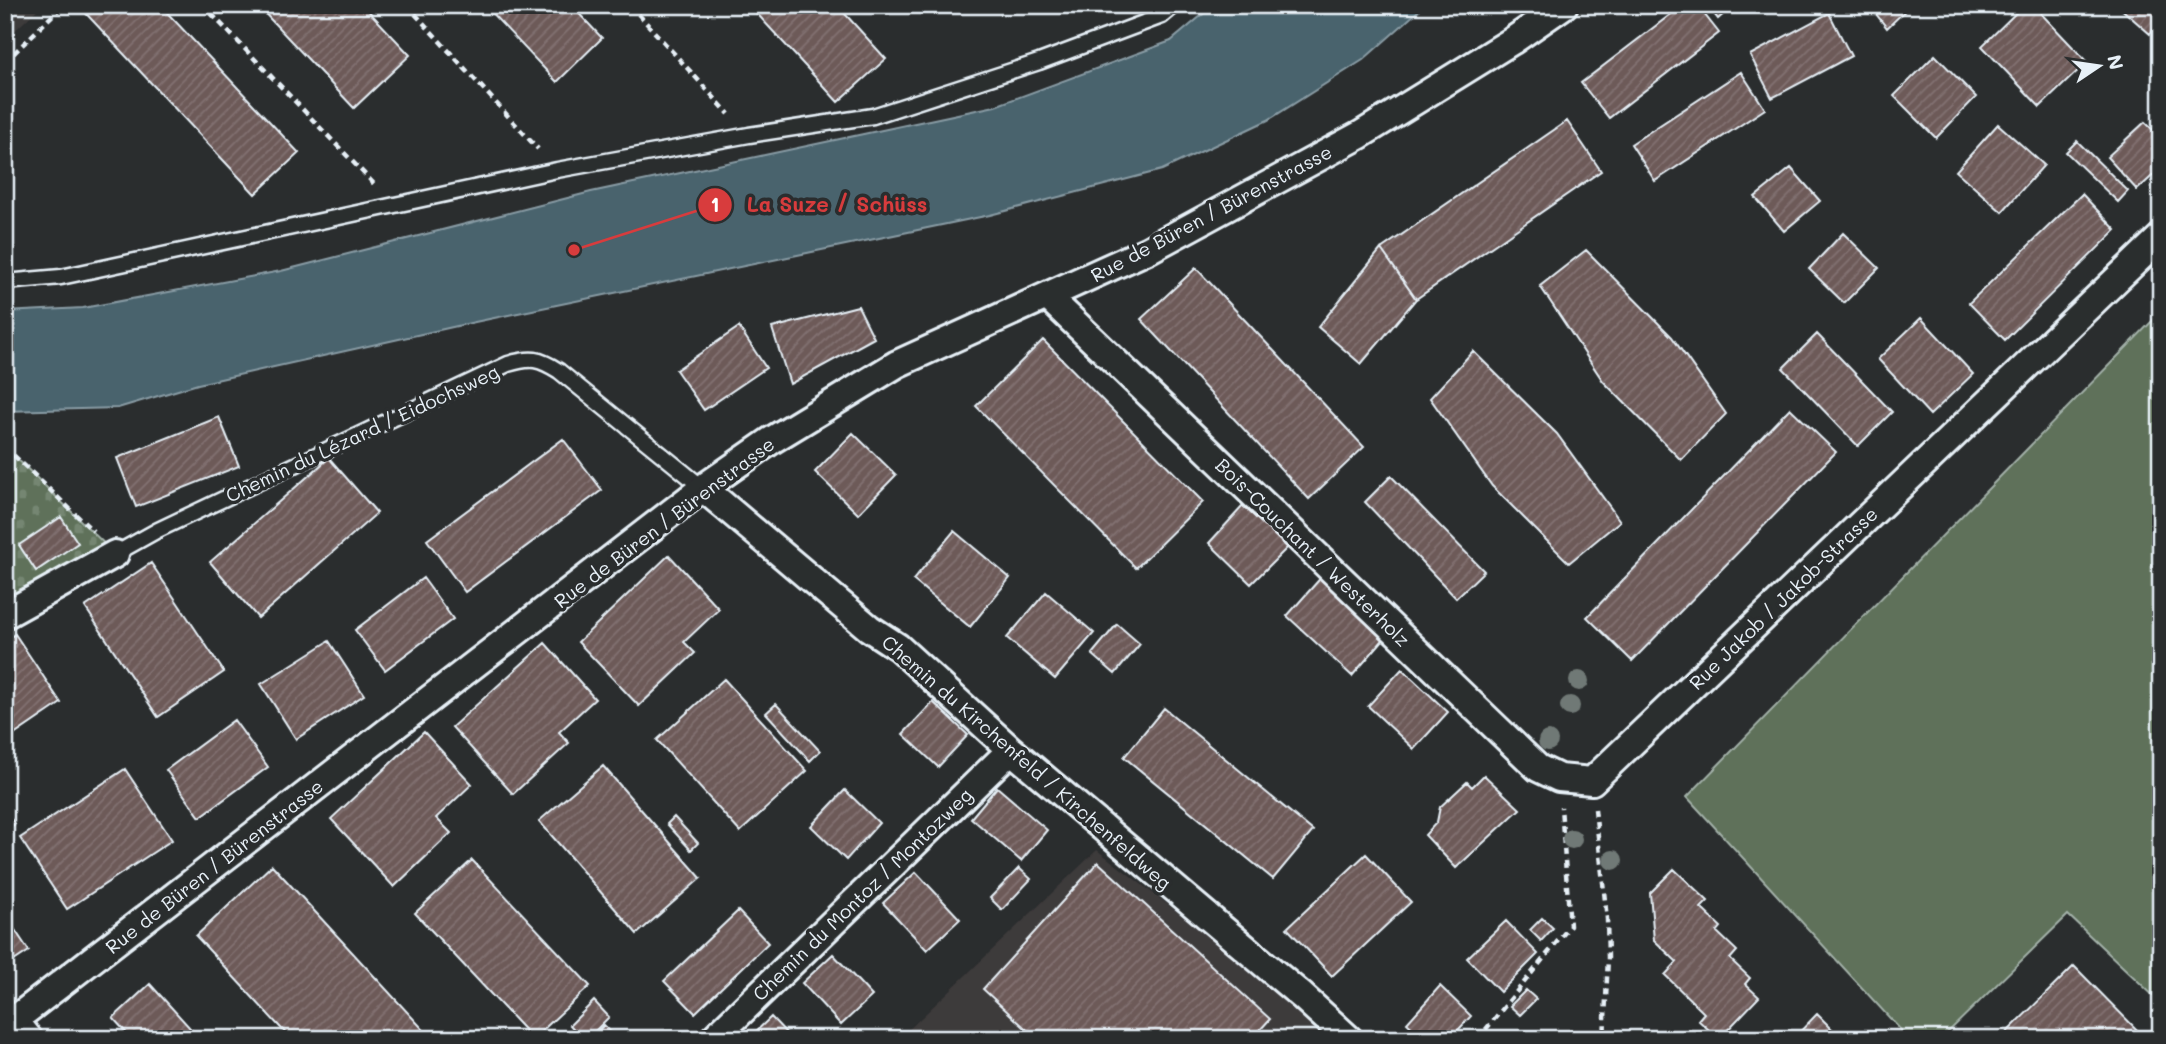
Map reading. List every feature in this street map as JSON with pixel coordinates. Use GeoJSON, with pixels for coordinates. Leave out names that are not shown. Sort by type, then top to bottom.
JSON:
{"type":"FeatureCollection","features":[{"type":"Feature","properties":{"kind":"street","name":"Rue de Büren / Bürenstrasse"},"geometry":{"type":"LineString","coordinates":[[12,1022],[703,488],[772,440],[897,364],[1148,250],[1360,135],[1512,41],[1564,5]]}},
{"type":"Feature","properties":{"kind":"street","name":"Rue Jakob / Jakob-Strasse"},"geometry":{"type":"LineString","coordinates":[[1592,781],[2161,237]]}},
{"type":"Feature","properties":{"kind":"street","name":"Bois-Couchant / Westerholz"},"geometry":{"type":"LineString","coordinates":[[1047,296],[1538,768],[1559,778],[1592,781]]}},
{"type":"Feature","properties":{"kind":"street","name":"Chemin du Kirchenfeld / Kirchenfeldweg"},"geometry":{"type":"LineString","coordinates":[[703,488],[869,628],[898,648],[1010,750],[1302,996],[1342,1037]]}},
{"type":"Feature","properties":{"kind":"street","name":"Chemin du Lézard / Eidochsweg"},"geometry":{"type":"LineString","coordinates":[[5,615],[115,554]]}},
{"type":"Feature","properties":{"kind":"street","name":"Chemin du Montoz / Montozweg"},"geometry":{"type":"LineString","coordinates":[[713,1039],[1010,750]]}},
{"type":"Feature","properties":{"kind":"lane"},"geometry":{"type":"LineString","coordinates":[[5,282],[61,277],[557,170],[749,135],[873,116],[1039,62],[1162,16],[1175,5]]}},
{"type":"Feature","properties":{"kind":"lane","name":"Chemin du Lézard / Eidochsweg"},"geometry":{"type":"LineString","coordinates":[[115,554],[158,530],[508,364],[532,359],[559,371],[703,488]]}},
{"type":"Feature","properties":{"kind":"lane"},"geometry":{"type":"LineString","coordinates":[[12,1022],[37,1039]]}},
{"type":"Feature","properties":{"kind":"path"},"geometry":{"type":"LineString","coordinates":[[5,62],[63,5]]}},
{"type":"Feature","properties":{"kind":"path"},"geometry":{"type":"LineString","coordinates":[[203,5],[394,205]]}},
{"type":"Feature","properties":{"kind":"path"},"geometry":{"type":"LineString","coordinates":[[407,5],[557,170]]}},
{"type":"Feature","properties":{"kind":"path"},"geometry":{"type":"LineString","coordinates":[[630,5],[749,135]]}},
{"type":"Feature","properties":{"kind":"path"},"geometry":{"type":"LineString","coordinates":[[5,447],[115,554]]}},
{"type":"Feature","properties":{"kind":"path"},"geometry":{"type":"LineString","coordinates":[[1478,1039],[1570,926],[1559,778]]}},
{"type":"Feature","properties":{"kind":"path"},"geometry":{"type":"LineString","coordinates":[[1592,781],[1607,919],[1604,1039]]}},
{"type":"Feature","properties":{"kind":"shaded area"},"geometry":{"type":"Polygon","coordinates":[[[5,5],[42,5],[5,40],[5,5]]]}},
{"type":"Feature","properties":{"kind":"shaded area"},"geometry":{"type":"Polygon","coordinates":[[[1097,850],[1342,1039],[899,1039],[1097,850]]]}},
{"type":"Feature","properties":{"kind":"green space"},"geometry":{"type":"Polygon","coordinates":[[[2161,312],[2161,1003],[2068,915],[1941,1039],[1909,1039],[1687,797],[2161,312]]]}},
{"type":"Feature","properties":{"kind":"green space"},"geometry":{"type":"Polygon","coordinates":[[[5,447],[115,554],[5,615],[5,447]]]}},
{"type":"Feature","properties":{"kind":"water"},"geometry":{"type":"Polygon","coordinates":[[[1214,5],[1425,5],[1363,60],[1268,120],[1162,170],[990,215],[475,322],[198,384],[118,408],[5,411],[5,312],[83,308],[281,271],[591,192],[995,106],[1171,41],[1214,5]]]}},
{"type":"Feature","properties":{"kind":"building"},"geometry":{"type":"Polygon","coordinates":[[[78,5],[160,5],[299,153],[255,194],[78,5]]]}},
{"type":"Feature","properties":{"kind":"building"},"geometry":{"type":"Polygon","coordinates":[[[257,5],[363,5],[410,55],[354,108],[257,5]]]}},
{"type":"Feature","properties":{"kind":"building"},"geometry":{"type":"Polygon","coordinates":[[[484,5],[571,5],[602,38],[557,82],[484,5]]]}},
{"type":"Feature","properties":{"kind":"building"},"geometry":{"type":"Polygon","coordinates":[[[749,5],[837,5],[886,59],[838,102],[749,5]]]}},
{"type":"Feature","properties":{"kind":"building"},"geometry":{"type":"Polygon","coordinates":[[[1683,5],[1697,5],[1719,33],[1609,118],[1581,83],[1683,5]]]}},
{"type":"Feature","properties":{"kind":"building"},"geometry":{"type":"Polygon","coordinates":[[[1707,5],[1734,5],[1718,19],[1707,5]]]}},
{"type":"Feature","properties":{"kind":"building"},"geometry":{"type":"Polygon","coordinates":[[[1869,5],[1911,5],[1887,28],[1869,5]]]}},
{"type":"Feature","properties":{"kind":"building"},"geometry":{"type":"Polygon","coordinates":[[[2024,5],[2033,5],[2087,62],[2040,107],[1982,46],[2024,5]]]}},
{"type":"Feature","properties":{"kind":"building"},"geometry":{"type":"Polygon","coordinates":[[[2117,5],[2161,5],[2161,21],[2150,34],[2117,5]]]}},
{"type":"Feature","properties":{"kind":"building"},"geometry":{"type":"Polygon","coordinates":[[[1829,13],[1851,56],[1772,98],[1750,55],[1829,13]]]}},
{"type":"Feature","properties":{"kind":"building"},"geometry":{"type":"Polygon","coordinates":[[[1935,55],[1976,97],[1936,138],[1894,96],[1935,55]]]}},
{"type":"Feature","properties":{"kind":"building"},"geometry":{"type":"Polygon","coordinates":[[[1741,72],[1765,109],[1655,181],[1631,144],[1741,72]]]}},
{"type":"Feature","properties":{"kind":"building"},"geometry":{"type":"Polygon","coordinates":[[[1567,121],[1601,171],[1416,299],[1381,249],[1567,121]]]}},
{"type":"Feature","properties":{"kind":"building"},"geometry":{"type":"Polygon","coordinates":[[[2145,122],[2161,138],[2161,168],[2137,190],[2107,157],[2145,122]]]}},
{"type":"Feature","properties":{"kind":"building"},"geometry":{"type":"Polygon","coordinates":[[[1998,124],[2044,165],[2002,212],[1956,171],[1998,124]]]}},
{"type":"Feature","properties":{"kind":"building"},"geometry":{"type":"Polygon","coordinates":[[[2077,141],[2128,191],[2118,202],[2066,152],[2077,141]]]}},
{"type":"Feature","properties":{"kind":"building"},"geometry":{"type":"Polygon","coordinates":[[[1791,168],[1820,201],[1784,231],[1755,197],[1791,168]]]}},
{"type":"Feature","properties":{"kind":"building"},"geometry":{"type":"Polygon","coordinates":[[[2082,194],[2116,230],[2005,340],[1969,303],[2082,194]]]}},
{"type":"Feature","properties":{"kind":"building"},"geometry":{"type":"Polygon","coordinates":[[[1843,233],[1879,268],[1844,303],[1809,269],[1843,233]]]}},
{"type":"Feature","properties":{"kind":"building"},"geometry":{"type":"Polygon","coordinates":[[[1381,249],[1416,299],[1361,364],[1318,327],[1381,249]]]}},
{"type":"Feature","properties":{"kind":"building"},"geometry":{"type":"Polygon","coordinates":[[[1586,250],[1672,337],[1726,414],[1681,460],[1603,381],[1540,286],[1586,250]]]}},
{"type":"Feature","properties":{"kind":"building"},"geometry":{"type":"Polygon","coordinates":[[[1196,268],[1364,447],[1309,499],[1141,319],[1196,268]]]}},
{"type":"Feature","properties":{"kind":"building"},"geometry":{"type":"Polygon","coordinates":[[[858,306],[874,338],[790,384],[772,328],[858,306]]]}},
{"type":"Feature","properties":{"kind":"building"},"geometry":{"type":"Polygon","coordinates":[[[1921,318],[1973,374],[1930,415],[1878,359],[1921,318]]]}},
{"type":"Feature","properties":{"kind":"building"},"geometry":{"type":"Polygon","coordinates":[[[739,327],[766,368],[704,410],[676,370],[739,327]]]}},
{"type":"Feature","properties":{"kind":"building"},"geometry":{"type":"Polygon","coordinates":[[[1817,334],[1892,412],[1858,446],[1783,368],[1817,334]]]}},
{"type":"Feature","properties":{"kind":"building"},"geometry":{"type":"Polygon","coordinates":[[[1043,340],[1203,502],[1136,568],[976,406],[1043,340]]]}},
{"type":"Feature","properties":{"kind":"building"},"geometry":{"type":"Polygon","coordinates":[[[1473,351],[1557,434],[1620,521],[1569,563],[1492,486],[1430,398],[1473,351]]]}},
{"type":"Feature","properties":{"kind":"building"},"geometry":{"type":"Polygon","coordinates":[[[1790,408],[1836,452],[1632,661],[1587,617],[1790,408]]]}},
{"type":"Feature","properties":{"kind":"building"},"geometry":{"type":"Polygon","coordinates":[[[219,417],[239,466],[136,507],[117,458],[219,417]]]}},
{"type":"Feature","properties":{"kind":"building"},"geometry":{"type":"Polygon","coordinates":[[[853,433],[896,475],[858,514],[815,472],[853,433]]]}},
{"type":"Feature","properties":{"kind":"building"},"geometry":{"type":"Polygon","coordinates":[[[563,439],[602,490],[465,592],[427,540],[563,439]]]}},
{"type":"Feature","properties":{"kind":"building"},"geometry":{"type":"Polygon","coordinates":[[[329,458],[377,513],[258,618],[210,562],[329,458]]]}},
{"type":"Feature","properties":{"kind":"building"},"geometry":{"type":"Polygon","coordinates":[[[1391,476],[1484,571],[1456,598],[1365,502],[1391,476]]]}},
{"type":"Feature","properties":{"kind":"building"},"geometry":{"type":"Polygon","coordinates":[[[1243,506],[1288,547],[1251,584],[1209,543],[1243,506]]]}},
{"type":"Feature","properties":{"kind":"building"},"geometry":{"type":"Polygon","coordinates":[[[61,517],[78,543],[36,571],[19,545],[61,517]]]}},
{"type":"Feature","properties":{"kind":"building"},"geometry":{"type":"Polygon","coordinates":[[[954,531],[1010,578],[970,627],[913,580],[954,531]]]}},
{"type":"Feature","properties":{"kind":"building"},"geometry":{"type":"Polygon","coordinates":[[[669,555],[719,609],[684,642],[695,653],[639,706],[578,642],[669,555]]]}},
{"type":"Feature","properties":{"kind":"building"},"geometry":{"type":"Polygon","coordinates":[[[151,563],[224,672],[158,717],[85,607],[151,563]]]}},
{"type":"Feature","properties":{"kind":"building"},"geometry":{"type":"Polygon","coordinates":[[[1325,573],[1389,633],[1352,676],[1287,616],[1325,573]]]}},
{"type":"Feature","properties":{"kind":"building"},"geometry":{"type":"Polygon","coordinates":[[[423,578],[453,619],[385,670],[355,630],[423,578]]]}},
{"type":"Feature","properties":{"kind":"building"},"geometry":{"type":"Polygon","coordinates":[[[1046,592],[1094,633],[1055,679],[1007,638],[1046,592]]]}},
{"type":"Feature","properties":{"kind":"building"},"geometry":{"type":"Polygon","coordinates":[[[1117,624],[1140,644],[1115,674],[1092,654],[1117,624]]]}},
{"type":"Feature","properties":{"kind":"building"},"geometry":{"type":"Polygon","coordinates":[[[15,634],[61,703],[5,741],[5,641],[15,634]]]}},
{"type":"Feature","properties":{"kind":"building"},"geometry":{"type":"Polygon","coordinates":[[[329,641],[364,695],[296,739],[261,684],[329,641]]]}},
{"type":"Feature","properties":{"kind":"building"},"geometry":{"type":"Polygon","coordinates":[[[545,643],[595,699],[559,732],[569,743],[513,794],[452,727],[545,643]]]}},
{"type":"Feature","properties":{"kind":"building"},"geometry":{"type":"Polygon","coordinates":[[[1402,669],[1448,712],[1414,749],[1368,706],[1402,669]]]}},
{"type":"Feature","properties":{"kind":"building"},"geometry":{"type":"Polygon","coordinates":[[[724,679],[807,771],[740,832],[657,740],[724,679]]]}},
{"type":"Feature","properties":{"kind":"building"},"geometry":{"type":"Polygon","coordinates":[[[933,702],[968,735],[938,767],[903,734],[933,702]]]}},
{"type":"Feature","properties":{"kind":"building"},"geometry":{"type":"Polygon","coordinates":[[[776,704],[820,751],[810,761],[766,713],[776,704]]]}},
{"type":"Feature","properties":{"kind":"building"},"geometry":{"type":"Polygon","coordinates":[[[1164,708],[1313,831],[1273,879],[1124,757],[1164,708]]]}},
{"type":"Feature","properties":{"kind":"building"},"geometry":{"type":"Polygon","coordinates":[[[234,720],[268,767],[200,817],[166,770],[234,720]]]}},
{"type":"Feature","properties":{"kind":"building"},"geometry":{"type":"Polygon","coordinates":[[[424,732],[472,784],[436,818],[451,833],[394,887],[331,819],[424,732]]]}},
{"type":"Feature","properties":{"kind":"building"},"geometry":{"type":"Polygon","coordinates":[[[603,766],[701,878],[637,934],[539,821],[603,766]]]}},
{"type":"Feature","properties":{"kind":"building"},"geometry":{"type":"Polygon","coordinates":[[[125,769],[172,840],[67,909],[20,838],[125,769]]]}},
{"type":"Feature","properties":{"kind":"building"},"geometry":{"type":"Polygon","coordinates":[[[1484,775],[1520,809],[1456,868],[1425,835],[1437,822],[1440,807],[1467,782],[1472,787],[1484,775]]]}},
{"type":"Feature","properties":{"kind":"building"},"geometry":{"type":"Polygon","coordinates":[[[997,787],[1047,830],[1021,861],[971,818],[997,787]]]}},
{"type":"Feature","properties":{"kind":"building"},"geometry":{"type":"Polygon","coordinates":[[[845,790],[879,823],[846,860],[811,826],[845,790]]]}},
{"type":"Feature","properties":{"kind":"building"},"geometry":{"type":"Polygon","coordinates":[[[5,811],[15,824],[5,831],[5,811]]]}},
{"type":"Feature","properties":{"kind":"building"},"geometry":{"type":"Polygon","coordinates":[[[674,817],[698,843],[691,850],[667,824],[674,817]]]}},
{"type":"Feature","properties":{"kind":"building"},"geometry":{"type":"Polygon","coordinates":[[[1366,854],[1411,902],[1332,976],[1287,928],[1366,854]]]}},
{"type":"Feature","properties":{"kind":"building"},"geometry":{"type":"Polygon","coordinates":[[[472,860],[590,986],[533,1039],[415,913],[472,860]]]}},
{"type":"Feature","properties":{"kind":"building"},"geometry":{"type":"Polygon","coordinates":[[[1098,862],[1270,1019],[1252,1039],[1037,1039],[983,989],[1098,862]]]}},
{"type":"Feature","properties":{"kind":"building"},"geometry":{"type":"Polygon","coordinates":[[[272,865],[432,1039],[291,1039],[196,936],[272,865]]]}},
{"type":"Feature","properties":{"kind":"building"},"geometry":{"type":"Polygon","coordinates":[[[1019,868],[1031,879],[1002,910],[990,898],[1019,868]]]}},
{"type":"Feature","properties":{"kind":"building"},"geometry":{"type":"Polygon","coordinates":[[[1674,869],[1708,901],[1701,908],[1721,927],[1717,932],[1737,951],[1730,959],[1750,978],[1745,984],[1759,997],[1719,1039],[1698,1020],[1704,1013],[1665,975],[1677,962],[1654,940],[1650,893],[1674,869]]]}},
{"type":"Feature","properties":{"kind":"building"},"geometry":{"type":"Polygon","coordinates":[[[916,872],[960,919],[927,950],[883,903],[916,872]]]}},
{"type":"Feature","properties":{"kind":"building"},"geometry":{"type":"Polygon","coordinates":[[[738,911],[768,943],[695,1013],[664,981],[738,911]]]}},
{"type":"Feature","properties":{"kind":"building"},"geometry":{"type":"Polygon","coordinates":[[[5,915],[29,951],[5,967],[5,915]]]}},
{"type":"Feature","properties":{"kind":"building"},"geometry":{"type":"Polygon","coordinates":[[[1542,918],[1553,928],[1541,941],[1530,930],[1542,918]]]}},
{"type":"Feature","properties":{"kind":"building"},"geometry":{"type":"Polygon","coordinates":[[[1506,921],[1538,954],[1500,992],[1467,958],[1506,921]]]}},
{"type":"Feature","properties":{"kind":"building"},"geometry":{"type":"Polygon","coordinates":[[[833,954],[872,996],[841,1025],[802,983],[833,954]]]}},
{"type":"Feature","properties":{"kind":"building"},"geometry":{"type":"Polygon","coordinates":[[[2074,966],[2146,1039],[2000,1039],[2074,966]]]}},
{"type":"Feature","properties":{"kind":"building"},"geometry":{"type":"Polygon","coordinates":[[[150,984],[200,1039],[132,1039],[113,1018],[150,984]]]}},
{"type":"Feature","properties":{"kind":"building"},"geometry":{"type":"Polygon","coordinates":[[[1440,986],[1471,1016],[1450,1039],[1424,1039],[1407,1023],[1440,986]]]}},
{"type":"Feature","properties":{"kind":"building"},"geometry":{"type":"Polygon","coordinates":[[[1526,990],[1536,999],[1520,1015],[1510,1006],[1526,990]]]}},
{"type":"Feature","properties":{"kind":"building"},"geometry":{"type":"Polygon","coordinates":[[[594,1001],[609,1017],[587,1039],[583,1039],[570,1025],[594,1001]]]}},
{"type":"Feature","properties":{"kind":"building"},"geometry":{"type":"Polygon","coordinates":[[[1817,1014],[1839,1036],[1836,1039],[1793,1039],[1817,1014]]]}},
{"type":"Feature","properties":{"kind":"building"},"geometry":{"type":"Polygon","coordinates":[[[771,1017],[792,1039],[748,1039],[771,1017]]]}},
{"type":"Feature","properties":{"kind":"building"},"geometry":{"type":"Polygon","coordinates":[[[604,1025],[617,1039],[590,1039],[604,1025]]]}},
{"type":"Feature","properties":{"kind":"place","name":"La Suze / Schüss"},"geometry":{"type":"Point","coordinates":[574,250]}}]}
